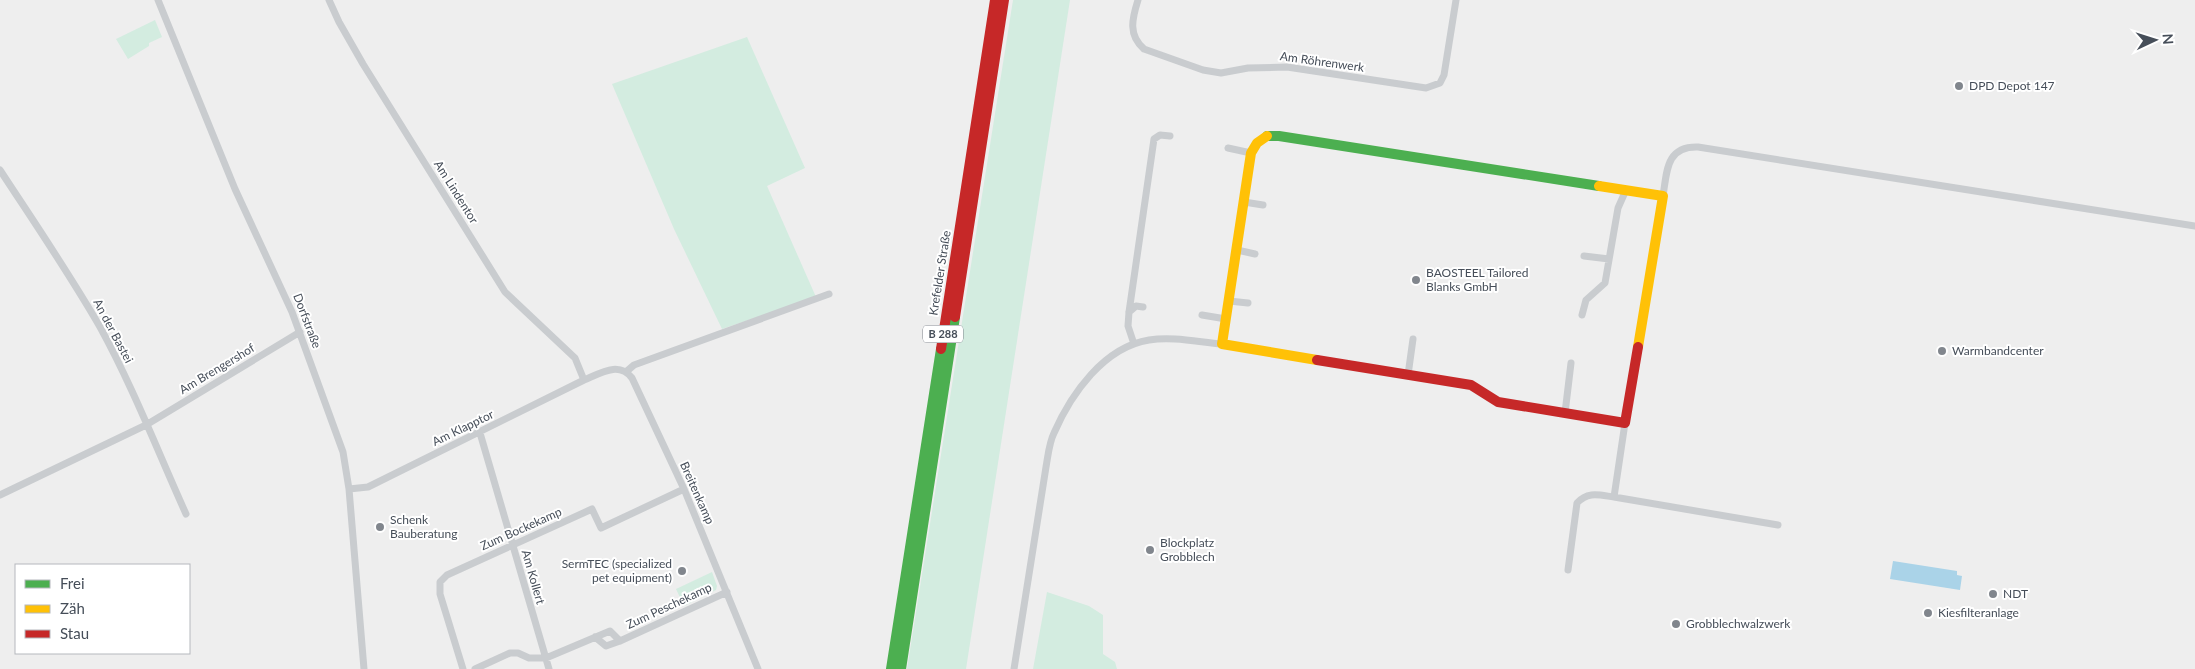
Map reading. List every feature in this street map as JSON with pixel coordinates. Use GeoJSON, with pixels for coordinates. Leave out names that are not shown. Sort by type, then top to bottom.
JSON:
{"type":"FeatureCollection","features":[{"type":"Feature","properties":{"kind":"main road","name":"Krefelder Straße"},"geometry":{"type":"LineString","coordinates":[[891,669],[995,0]]}},
{"type":"Feature","properties":{"kind":"main road","name":"Krefelder Straße"},"geometry":{"type":"LineString","coordinates":[[901,669],[1004,0]]}},
{"type":"Feature","properties":{"kind":"main road"},"geometry":{"type":"LineString","coordinates":[[1268,136],[1279,136],[1663,196],[1625,423],[1498,402],[1471,385],[1222,344],[1251,153],[1257,143],[1268,136]]}},
{"type":"Feature","properties":{"kind":"street","name":"Dorfstraße"},"geometry":{"type":"LineString","coordinates":[[158,0],[235,189],[286,297],[343,452],[349,489],[364,669]]}},
{"type":"Feature","properties":{"kind":"street","name":"Am Lindentor"},"geometry":{"type":"LineString","coordinates":[[329,0],[362,64],[505,292],[571,354],[584,380]]}},
{"type":"Feature","properties":{"kind":"street","name":"Am Röhrenwerk"},"geometry":{"type":"LineString","coordinates":[[1138,0],[1132,25],[1137,42],[1144,49],[1203,70],[1221,73],[1248,68],[1287,67],[1426,88],[1440,83],[1444,75],[1456,0]]}},
{"type":"Feature","properties":{"kind":"street"},"geometry":{"type":"LineString","coordinates":[[1134,344],[1128,326],[1129,312],[1154,139],[1160,135],[1170,136]]}},
{"type":"Feature","properties":{"kind":"street"},"geometry":{"type":"LineString","coordinates":[[1663,196],[1669,164],[1676,152],[1687,146],[2195,226]]}},
{"type":"Feature","properties":{"kind":"street"},"geometry":{"type":"LineString","coordinates":[[1228,148],[1251,153]]}},
{"type":"Feature","properties":{"kind":"street","name":"An der Bastei"},"geometry":{"type":"LineString","coordinates":[[0,170],[67,271],[96,320],[186,514]]}},
{"type":"Feature","properties":{"kind":"street"},"geometry":{"type":"LineString","coordinates":[[1582,315],[1586,300],[1605,283],[1618,208],[1626,190]]}},
{"type":"Feature","properties":{"kind":"street"},"geometry":{"type":"LineString","coordinates":[[1244,202],[1263,205]]}},
{"type":"Feature","properties":{"kind":"street"},"geometry":{"type":"LineString","coordinates":[[1237,250],[1255,254]]}},
{"type":"Feature","properties":{"kind":"street"},"geometry":{"type":"LineString","coordinates":[[1584,256],[1609,259]]}},
{"type":"Feature","properties":{"kind":"street"},"geometry":{"type":"LineString","coordinates":[[584,380],[611,369],[619,368],[627,371],[634,365],[829,294]]}},
{"type":"Feature","properties":{"kind":"street"},"geometry":{"type":"LineString","coordinates":[[1229,301],[1248,303]]}},
{"type":"Feature","properties":{"kind":"street"},"geometry":{"type":"LineString","coordinates":[[1129,312],[1136,306],[1143,307]]}},
{"type":"Feature","properties":{"kind":"street"},"geometry":{"type":"LineString","coordinates":[[1202,315],[1226,319]]}},
{"type":"Feature","properties":{"kind":"street","name":"Am Brengershof"},"geometry":{"type":"LineString","coordinates":[[0,495],[146,425],[300,332]]}},
{"type":"Feature","properties":{"kind":"street"},"geometry":{"type":"LineString","coordinates":[[1014,669],[1046,466],[1053,435],[1069,404],[1090,375],[1112,355],[1134,344],[1170,338],[1222,344]]}},
{"type":"Feature","properties":{"kind":"street"},"geometry":{"type":"LineString","coordinates":[[1408,374],[1413,339]]}},
{"type":"Feature","properties":{"kind":"street"},"geometry":{"type":"LineString","coordinates":[[1565,413],[1572,364]]}},
{"type":"Feature","properties":{"kind":"street","name":"Breitenkamp"},"geometry":{"type":"LineString","coordinates":[[627,371],[684,489],[758,669]]}},
{"type":"Feature","properties":{"kind":"street","name":"Am Klapptor"},"geometry":{"type":"LineString","coordinates":[[349,489],[368,487],[584,380]]}},
{"type":"Feature","properties":{"kind":"street"},"geometry":{"type":"LineString","coordinates":[[1614,497],[1625,423]]}},
{"type":"Feature","properties":{"kind":"street","name":"Am Kollert"},"geometry":{"type":"LineString","coordinates":[[480,433],[549,669]]}},
{"type":"Feature","properties":{"kind":"street","name":"Zum Bockekamp"},"geometry":{"type":"LineString","coordinates":[[463,669],[440,594],[440,582],[447,575],[592,509],[601,528],[684,489]]}},
{"type":"Feature","properties":{"kind":"street"},"geometry":{"type":"LineString","coordinates":[[1568,570],[1577,503],[1583,496],[1592,494],[1778,525]]}},
{"type":"Feature","properties":{"kind":"street","name":"Zum Peschekamp"},"geometry":{"type":"LineString","coordinates":[[596,637],[606,646],[727,592]]}},
{"type":"Feature","properties":{"kind":"street","name":"Zum Peschekamp"},"geometry":{"type":"LineString","coordinates":[[546,658],[610,631],[620,641]]}},
{"type":"Feature","properties":{"kind":"street"},"geometry":{"type":"LineString","coordinates":[[475,669],[510,652],[530,658],[546,658]]}},
{"type":"Feature","properties":{"kind":"green space"},"geometry":{"type":"Polygon","coordinates":[[[1013,0],[1070,0],[966,669],[907,669],[1013,0]]]}},
{"type":"Feature","properties":{"kind":"green space"},"geometry":{"type":"Polygon","coordinates":[[[155,20],[162,37],[149,43],[149,46],[128,59],[116,39],[155,20]]]}},
{"type":"Feature","properties":{"kind":"green space"},"geometry":{"type":"Polygon","coordinates":[[[747,37],[805,168],[767,186],[816,297],[722,329],[674,229],[612,84],[747,37]]]}},
{"type":"Feature","properties":{"kind":"green space"},"geometry":{"type":"Polygon","coordinates":[[[712,572],[717,586],[716,590],[684,606],[676,589],[712,572]]]}},
{"type":"Feature","properties":{"kind":"green space"},"geometry":{"type":"Polygon","coordinates":[[[1047,592],[1089,606],[1103,615],[1103,654],[1115,662],[1117,669],[1033,669],[1047,592]]]}},
{"type":"Feature","properties":{"kind":"water"},"geometry":{"type":"Polygon","coordinates":[[[1893,561],[1957,571],[1957,575],[1962,576],[1960,590],[1890,579],[1893,561]]]}},
{"type":"Feature","properties":{"kind":"traffic: fast"},"geometry":{"type":"LineString","coordinates":[[1267,136],[1279,136],[1599,186]]}},
{"type":"Feature","properties":{"kind":"traffic: fast"},"geometry":{"type":"LineString","coordinates":[[901,669],[955,317]]}},
{"type":"Feature","properties":{"kind":"traffic: fast"},"geometry":{"type":"LineString","coordinates":[[891,669],[941,349]]}},
{"type":"Feature","properties":{"kind":"traffic: slow"},"geometry":{"type":"LineString","coordinates":[[1267,136],[1257,143],[1251,153],[1222,344],[1317,360]]}},
{"type":"Feature","properties":{"kind":"traffic: slow"},"geometry":{"type":"LineString","coordinates":[[1599,186],[1663,196],[1638,347]]}},
{"type":"Feature","properties":{"kind":"traffic: jam"},"geometry":{"type":"LineString","coordinates":[[941,349],[995,0]]}},
{"type":"Feature","properties":{"kind":"traffic: jam"},"geometry":{"type":"LineString","coordinates":[[955,317],[1004,0]]}},
{"type":"Feature","properties":{"kind":"traffic: jam"},"geometry":{"type":"LineString","coordinates":[[1317,360],[1471,385],[1498,402],[1625,423],[1638,347]]}},
{"type":"Feature","properties":{"kind":"place","name":"DPD Depot 147"},"geometry":{"type":"Point","coordinates":[1959,86]}},
{"type":"Feature","properties":{"kind":"place","name":"BAOSTEEL Tailored Blanks GmbH"},"geometry":{"type":"Point","coordinates":[1416,280]}},
{"type":"Feature","properties":{"kind":"place","name":"Warmbandcenter"},"geometry":{"type":"Point","coordinates":[1942,351]}},
{"type":"Feature","properties":{"kind":"place","name":"Schenk Bauberatung"},"geometry":{"type":"Point","coordinates":[380,527]}},
{"type":"Feature","properties":{"kind":"place","name":"Blockplatz Grobblech"},"geometry":{"type":"Point","coordinates":[1150,550]}},
{"type":"Feature","properties":{"kind":"place","name":"SermTEC (specialized pet equipment)"},"geometry":{"type":"Point","coordinates":[682,571]}},
{"type":"Feature","properties":{"kind":"place","name":"NDT"},"geometry":{"type":"Point","coordinates":[1993,594]}},
{"type":"Feature","properties":{"kind":"place","name":"Kiesfilteranlage"},"geometry":{"type":"Point","coordinates":[1928,613]}},
{"type":"Feature","properties":{"kind":"place","name":"Grobblechwalzwerk"},"geometry":{"type":"Point","coordinates":[1676,624]}}]}
